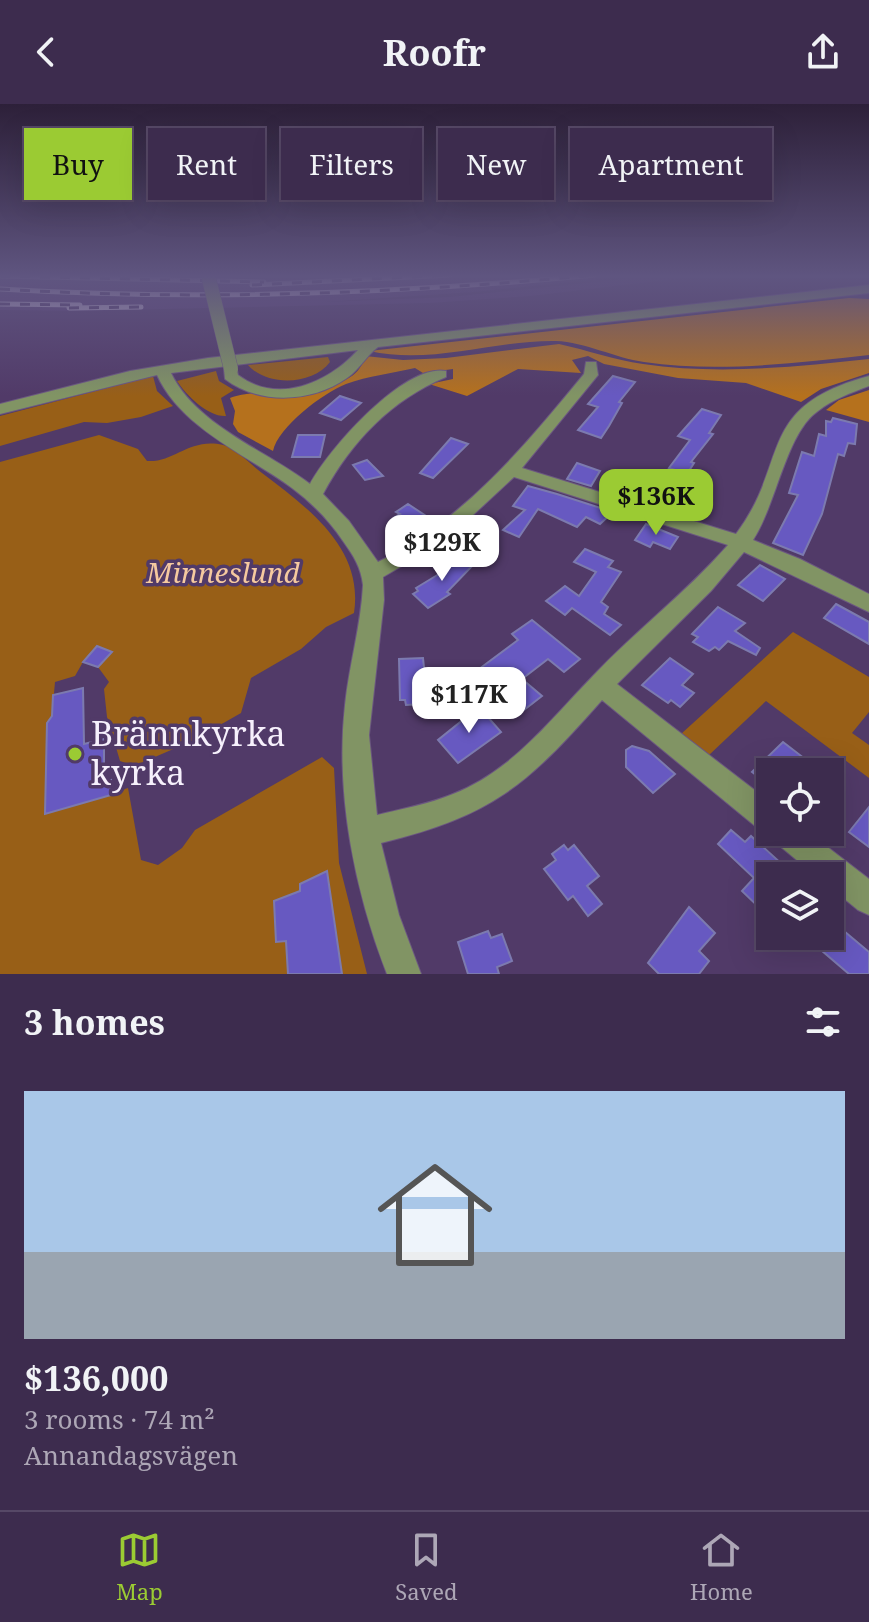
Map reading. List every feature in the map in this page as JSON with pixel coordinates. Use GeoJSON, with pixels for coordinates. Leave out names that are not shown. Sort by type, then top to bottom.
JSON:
{"type":"FeatureCollection","features":[{"type":"Feature","properties":{"kind":"street"},"geometry":{"type":"LineString","coordinates":[[218,316],[230,376],[244,386],[282,392],[327,384],[353,364],[363,350],[381,340]]}},
{"type":"Feature","properties":{"kind":"street"},"geometry":{"type":"LineString","coordinates":[[0,397],[99,370],[191,353],[309,337],[517,316]]}},
{"type":"Feature","properties":{"kind":"street"},"geometry":{"type":"LineString","coordinates":[[0,409],[162,369],[343,344],[617,316]]}},
{"type":"Feature","properties":{"kind":"street"},"geometry":{"type":"LineString","coordinates":[[309,337],[343,344],[399,328]]}},
{"type":"Feature","properties":{"kind":"street"},"geometry":{"type":"LineString","coordinates":[[231,369],[259,383],[299,384],[333,369],[343,344]]}},
{"type":"Feature","properties":{"kind":"street"},"geometry":{"type":"LineString","coordinates":[[343,344],[352,353],[353,364]]}},
{"type":"Feature","properties":{"kind":"street"},"geometry":{"type":"LineString","coordinates":[[162,369],[168,362],[191,353]]}},
{"type":"Feature","properties":{"kind":"street"},"geometry":{"type":"LineString","coordinates":[[373,573],[397,563],[428,543],[513,471],[591,375],[591,365]]}},
{"type":"Feature","properties":{"kind":"street"},"geometry":{"type":"LineString","coordinates":[[162,369],[173,393],[222,432],[313,495],[346,529],[373,573],[355,727],[358,785],[387,926],[404,974]]}},
{"type":"Feature","properties":{"kind":"street"},"geometry":{"type":"LineString","coordinates":[[313,495],[338,451],[358,432],[423,379],[441,374]]}},
{"type":"Feature","properties":{"kind":"street"},"geometry":{"type":"LineString","coordinates":[[366,832],[445,813],[489,791],[556,736],[600,684],[740,542],[749,530],[796,419],[834,392],[869,381]]}},
{"type":"Feature","properties":{"kind":"street"},"geometry":{"type":"LineString","coordinates":[[513,471],[740,542],[793,564],[869,604]]}},
{"type":"Feature","properties":{"kind":"street"},"geometry":{"type":"LineString","coordinates":[[600,684],[756,809]]}},
{"type":"Feature","properties":{"kind":"street"},"geometry":{"type":"LineString","coordinates":[[803,846],[869,899]]}},
{"type":"Feature","properties":{"kind":"green space"},"geometry":{"type":"Polygon","coordinates":[[[328,357],[330,362],[322,370],[302,379],[266,377],[248,365],[328,357]]]}},
{"type":"Feature","properties":{"kind":"green space"},"geometry":{"type":"Polygon","coordinates":[[[216,371],[219,381],[234,390],[221,398],[226,416],[205,409],[177,381],[216,371]]]}},
{"type":"Feature","properties":{"kind":"green space"},"geometry":{"type":"Polygon","coordinates":[[[153,376],[157,391],[173,406],[141,417],[107,423],[84,422],[0,446],[0,416],[153,376]]]}},
{"type":"Feature","properties":{"kind":"green space","name":"Minneslund"},"geometry":{"type":"Polygon","coordinates":[[[99,435],[138,449],[147,461],[157,461],[211,443],[238,453],[297,500],[329,532],[350,569],[355,590],[354,613],[326,627],[301,649],[251,678],[241,713],[192,741],[134,766],[120,761],[107,717],[104,689],[109,682],[98,667],[83,662],[75,676],[55,682],[52,716],[47,723],[45,814],[128,788],[141,860],[158,865],[182,848],[195,830],[322,757],[334,768],[339,863],[367,974],[0,974],[0,462],[99,435]]]}},
{"type":"Feature","properties":{"kind":"green space"},"geometry":{"type":"Polygon","coordinates":[[[793,632],[869,677],[869,712],[852,733],[869,745],[869,778],[766,701],[708,756],[681,734],[793,632]]]}},
{"type":"Feature","properties":{"kind":"shaded area"},"geometry":{"type":"Polygon","coordinates":[[[690,316],[869,316],[869,355],[757,366],[700,367],[644,362],[556,341],[439,354],[393,355],[369,351],[690,316]]]}},
{"type":"Feature","properties":{"kind":"shaded area"},"geometry":{"type":"Polygon","coordinates":[[[559,344],[632,362],[699,369],[784,367],[869,359],[869,373],[821,389],[801,402],[746,383],[678,378],[604,364],[588,356],[572,360],[581,373],[518,369],[467,396],[429,384],[453,379],[453,369],[423,373],[415,368],[336,388],[292,422],[273,451],[238,432],[233,424],[235,411],[230,398],[326,387],[344,381],[358,371],[365,356],[403,360],[446,358],[559,344]]]}},
{"type":"Feature","properties":{"kind":"shaded area"},"geometry":{"type":"Polygon","coordinates":[[[869,390],[869,422],[826,410],[839,400],[869,390]]]}},
{"type":"Feature","properties":{"kind":"building"},"geometry":{"type":"Polygon","coordinates":[[[613,376],[635,382],[619,402],[622,403],[609,426],[601,438],[578,430],[598,407],[588,404],[613,376]]]}},
{"type":"Feature","properties":{"kind":"building"},"geometry":{"type":"Polygon","coordinates":[[[340,396],[361,403],[341,420],[320,413],[340,396]]]}},
{"type":"Feature","properties":{"kind":"building"},"geometry":{"type":"Polygon","coordinates":[[[702,409],[721,415],[709,433],[713,434],[691,462],[694,463],[687,474],[669,468],[690,440],[678,436],[702,409]]]}},
{"type":"Feature","properties":{"kind":"building"},"geometry":{"type":"Polygon","coordinates":[[[833,418],[857,424],[855,444],[848,443],[844,456],[838,454],[822,514],[803,555],[773,543],[798,495],[789,493],[802,452],[814,456],[819,434],[826,436],[826,421],[831,422],[833,418]]]}},
{"type":"Feature","properties":{"kind":"building"},"geometry":{"type":"Polygon","coordinates":[[[298,435],[325,435],[320,457],[292,457],[298,435]]]}},
{"type":"Feature","properties":{"kind":"building"},"geometry":{"type":"Polygon","coordinates":[[[451,438],[468,444],[433,478],[420,473],[451,438]]]}},
{"type":"Feature","properties":{"kind":"building"},"geometry":{"type":"Polygon","coordinates":[[[367,460],[383,476],[365,480],[353,465],[367,460]]]}},
{"type":"Feature","properties":{"kind":"building"},"geometry":{"type":"Polygon","coordinates":[[[577,463],[600,471],[591,486],[567,479],[577,463]]]}},
{"type":"Feature","properties":{"kind":"building"},"geometry":{"type":"Polygon","coordinates":[[[528,486],[613,512],[600,524],[586,517],[577,527],[538,509],[519,537],[503,530],[525,510],[513,506],[528,486]]]}},
{"type":"Feature","properties":{"kind":"building"},"geometry":{"type":"Polygon","coordinates":[[[408,504],[429,518],[415,526],[408,526],[395,517],[400,514],[396,512],[408,504]]]}},
{"type":"Feature","properties":{"kind":"building"},"geometry":{"type":"Polygon","coordinates":[[[646,524],[678,537],[670,549],[653,542],[650,547],[635,540],[646,524]]]}},
{"type":"Feature","properties":{"kind":"building"},"geometry":{"type":"Polygon","coordinates":[[[585,549],[613,561],[608,567],[621,572],[601,602],[608,607],[604,614],[621,625],[610,635],[572,608],[565,615],[546,601],[565,586],[579,596],[596,572],[574,562],[585,549]]]}},
{"type":"Feature","properties":{"kind":"building"},"geometry":{"type":"Polygon","coordinates":[[[459,557],[474,564],[447,592],[450,594],[428,608],[413,594],[418,591],[416,588],[444,571],[459,557]]]}},
{"type":"Feature","properties":{"kind":"building"},"geometry":{"type":"Polygon","coordinates":[[[760,565],[785,579],[763,601],[738,585],[760,565]]]}},
{"type":"Feature","properties":{"kind":"building"},"geometry":{"type":"Polygon","coordinates":[[[836,604],[869,622],[869,644],[824,618],[836,604]]]}},
{"type":"Feature","properties":{"kind":"building"},"geometry":{"type":"Polygon","coordinates":[[[718,607],[745,623],[735,631],[760,648],[756,655],[728,641],[719,650],[715,647],[709,651],[693,642],[698,637],[692,634],[718,607]]]}},
{"type":"Feature","properties":{"kind":"building"},"geometry":{"type":"Polygon","coordinates":[[[532,620],[580,659],[564,672],[548,659],[522,679],[542,696],[524,710],[502,691],[507,688],[495,685],[488,690],[471,675],[518,640],[512,634],[532,620]]]}},
{"type":"Feature","properties":{"kind":"building"},"geometry":{"type":"Polygon","coordinates":[[[97,646],[112,652],[98,667],[83,662],[97,646]]]}},
{"type":"Feature","properties":{"kind":"building"},"geometry":{"type":"Polygon","coordinates":[[[423,658],[425,677],[449,676],[450,691],[423,693],[423,704],[406,705],[405,700],[400,700],[399,659],[423,658]]]}},
{"type":"Feature","properties":{"kind":"building"},"geometry":{"type":"Polygon","coordinates":[[[670,658],[693,674],[682,685],[694,693],[680,707],[671,700],[668,703],[642,685],[670,658]]]}},
{"type":"Feature","properties":{"kind":"building","name":"Brännkyrka kyrka"},"geometry":{"type":"Polygon","coordinates":[[[83,688],[84,744],[104,739],[104,782],[111,780],[111,795],[45,814],[47,723],[52,716],[53,695],[83,688]]]}},
{"type":"Feature","properties":{"kind":"building"},"geometry":{"type":"Polygon","coordinates":[[[479,707],[501,732],[458,763],[438,740],[479,707]]]}},
{"type":"Feature","properties":{"kind":"building"},"geometry":{"type":"Polygon","coordinates":[[[783,742],[804,758],[766,758],[783,742]]]}},
{"type":"Feature","properties":{"kind":"building"},"geometry":{"type":"Polygon","coordinates":[[[632,746],[649,751],[675,774],[653,793],[626,767],[626,750],[632,746]]]}},
{"type":"Feature","properties":{"kind":"building"},"geometry":{"type":"Polygon","coordinates":[[[869,807],[869,847],[849,832],[869,807]]]}},
{"type":"Feature","properties":{"kind":"building"},"geometry":{"type":"Polygon","coordinates":[[[731,830],[745,842],[751,836],[756,841],[756,846],[762,846],[780,862],[756,862],[756,904],[742,891],[754,878],[718,844],[731,830]]]}},
{"type":"Feature","properties":{"kind":"building"},"geometry":{"type":"Polygon","coordinates":[[[564,845],[568,850],[574,845],[599,876],[587,886],[602,904],[588,916],[573,896],[568,900],[544,869],[556,860],[552,854],[564,845]]]}},
{"type":"Feature","properties":{"kind":"building"},"geometry":{"type":"Polygon","coordinates":[[[327,871],[342,974],[288,974],[286,941],[276,942],[274,901],[300,891],[300,884],[327,871]]]}},
{"type":"Feature","properties":{"kind":"building"},"geometry":{"type":"Polygon","coordinates":[[[689,907],[715,933],[699,951],[709,961],[699,974],[659,974],[648,963],[689,907]]]}},
{"type":"Feature","properties":{"kind":"building"},"geometry":{"type":"Polygon","coordinates":[[[488,931],[491,938],[502,934],[512,961],[497,967],[499,974],[468,974],[458,942],[488,931]]]}},
{"type":"Feature","properties":{"kind":"building"},"geometry":{"type":"Polygon","coordinates":[[[844,931],[869,952],[869,974],[849,974],[821,950],[844,950],[844,931]]]}},
{"type":"Feature","properties":{"kind":"place","name":"Brännkyrka kyrka"},"geometry":{"type":"Point","coordinates":[75,754]}}]}
